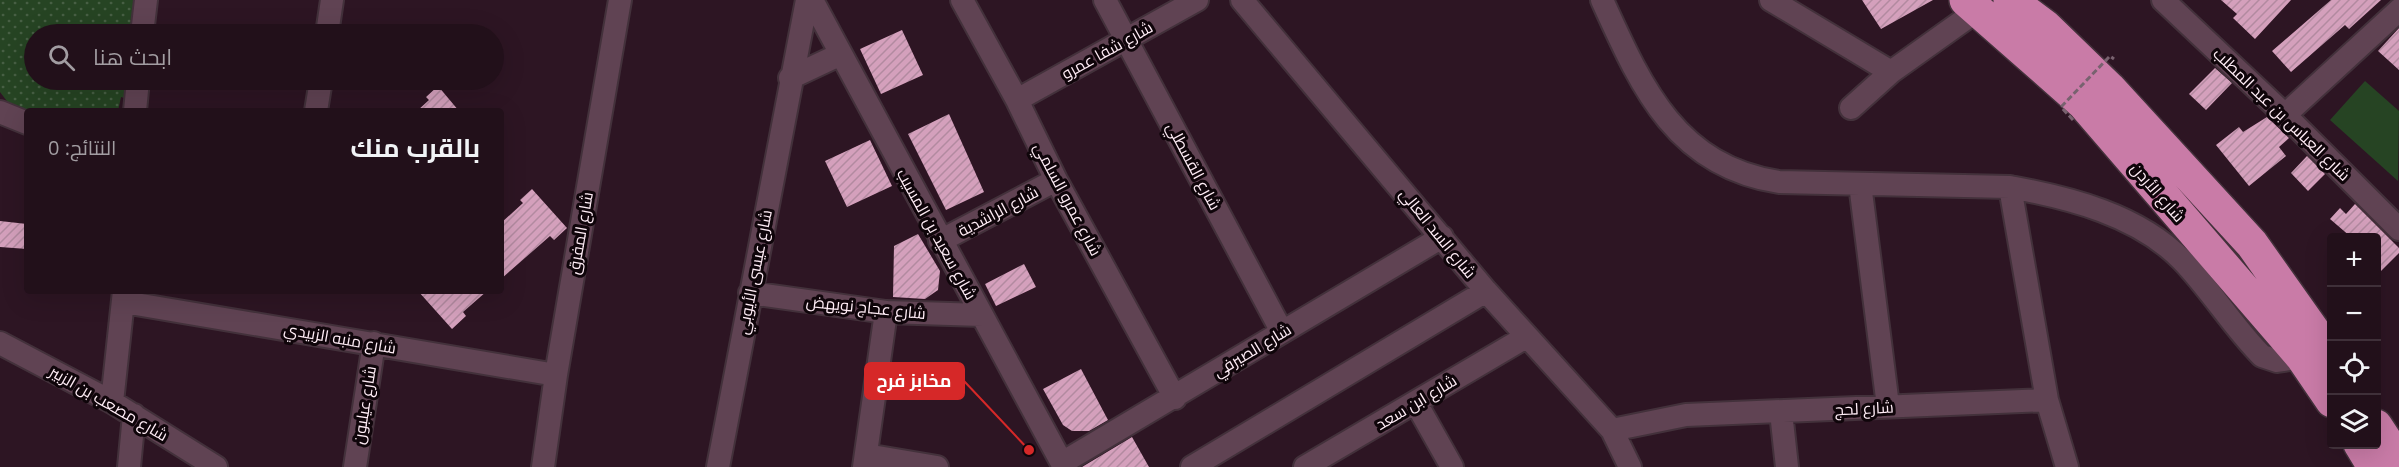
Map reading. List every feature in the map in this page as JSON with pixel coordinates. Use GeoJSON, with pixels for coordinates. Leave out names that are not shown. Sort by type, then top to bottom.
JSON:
{"type":"FeatureCollection","features":[{"type":"Feature","properties":{"kind":"highway","name":"شارع الأردن"},"geometry":{"type":"LineString","coordinates":[[2010,0],[2046,27],[2098,115]]}},
{"type":"Feature","properties":{"kind":"highway","name":"شارع الأردن"},"geometry":{"type":"LineString","coordinates":[[1972,5],[2083,103],[2252,244],[2317,357],[2329,395]]}},
{"type":"Feature","properties":{"kind":"highway"},"geometry":{"type":"LineString","coordinates":[[2381,434],[2399,461]]}},
{"type":"Feature","properties":{"kind":"highway"},"geometry":{"type":"LineString","coordinates":[[2363,449],[2374,467]]}},
{"type":"Feature","properties":{"kind":"street"},"geometry":{"type":"LineString","coordinates":[[143,24],[146,0]]}},
{"type":"Feature","properties":{"kind":"street"},"geometry":{"type":"LineString","coordinates":[[328,24],[332,0]]}},
{"type":"Feature","properties":{"kind":"street","name":"شارع المفرق"},"geometry":{"type":"LineString","coordinates":[[543,467],[556,375],[620,0]]}},
{"type":"Feature","properties":{"kind":"street","name":"شارع عيسى الأيوبي"},"geometry":{"type":"LineString","coordinates":[[718,467],[790,78],[807,0]]}},
{"type":"Feature","properties":{"kind":"street","name":"شارع سعيد بن المسيب"},"geometry":{"type":"LineString","coordinates":[[812,0],[940,241],[1063,465]]}},
{"type":"Feature","properties":{"kind":"street","name":"شارع عمرو السلمي"},"geometry":{"type":"LineString","coordinates":[[962,0],[1017,100],[1056,180],[1175,398]]}},
{"type":"Feature","properties":{"kind":"street","name":"شارع القسطلي"},"geometry":{"type":"LineString","coordinates":[[1105,0],[1282,332]]}},
{"type":"Feature","properties":{"kind":"street","name":"شارع شفا عمرو"},"geometry":{"type":"LineString","coordinates":[[1017,100],[1197,0]]}},
{"type":"Feature","properties":{"kind":"street","name":"شارع السد العالي"},"geometry":{"type":"LineString","coordinates":[[1242,0],[1486,291],[1612,430],[1629,467]]}},
{"type":"Feature","properties":{"kind":"street"},"geometry":{"type":"LineString","coordinates":[[1602,0],[1623,47],[1661,114],[1697,149],[1753,178],[1779,182],[2010,187],[2046,194],[2110,213],[2164,244],[2188,267],[2262,356],[2277,361],[2317,357]]}},
{"type":"Feature","properties":{"kind":"street"},"geometry":{"type":"LineString","coordinates":[[1771,0],[1891,72]]}},
{"type":"Feature","properties":{"kind":"street","name":"شارع العباس بن عبد المطلب"},"geometry":{"type":"LineString","coordinates":[[2163,0],[2285,115],[2399,229]]}},
{"type":"Feature","properties":{"kind":"street"},"geometry":{"type":"LineString","coordinates":[[1851,108],[1972,5]]}},
{"type":"Feature","properties":{"kind":"street"},"geometry":{"type":"LineString","coordinates":[[2285,115],[2399,10]]}},
{"type":"Feature","properties":{"kind":"street"},"geometry":{"type":"LineString","coordinates":[[790,78],[841,54]]}},
{"type":"Feature","properties":{"kind":"street"},"geometry":{"type":"LineString","coordinates":[[135,108],[137,90]]}},
{"type":"Feature","properties":{"kind":"street"},"geometry":{"type":"LineString","coordinates":[[316,108],[319,90]]}},
{"type":"Feature","properties":{"kind":"street"},"geometry":{"type":"LineString","coordinates":[[0,112],[16,124]]}},
{"type":"Feature","properties":{"kind":"street","name":"شارع الراشدية"},"geometry":{"type":"LineString","coordinates":[[940,241],[1056,180]]}},
{"type":"Feature","properties":{"kind":"street"},"geometry":{"type":"LineString","coordinates":[[1860,184],[1888,406]]}},
{"type":"Feature","properties":{"kind":"street"},"geometry":{"type":"LineString","coordinates":[[2010,187],[2047,400],[2067,467]]}},
{"type":"Feature","properties":{"kind":"street","name":"شارع الصيرفي"},"geometry":{"type":"LineString","coordinates":[[1063,465],[1442,237]]}},
{"type":"Feature","properties":{"kind":"street"},"geometry":{"type":"LineString","coordinates":[[1192,467],[1486,291]]}},
{"type":"Feature","properties":{"kind":"street","name":"شارع عجاج نويهض"},"geometry":{"type":"LineString","coordinates":[[750,293],[886,312],[982,315]]}},
{"type":"Feature","properties":{"kind":"street"},"geometry":{"type":"LineString","coordinates":[[112,402],[124,296]]}},
{"type":"Feature","properties":{"kind":"street","name":"شارع منبه الزبيدي"},"geometry":{"type":"LineString","coordinates":[[124,296],[374,344],[556,375]]}},
{"type":"Feature","properties":{"kind":"street"},"geometry":{"type":"LineString","coordinates":[[886,312],[865,461],[937,467]]}},
{"type":"Feature","properties":{"kind":"street","name":"شارع ابن سعد"},"geometry":{"type":"LineString","coordinates":[[1305,467],[1526,337]]}},
{"type":"Feature","properties":{"kind":"street","name":"شارع مصعب بن الزبير"},"geometry":{"type":"LineString","coordinates":[[0,343],[112,402],[216,467]]}},
{"type":"Feature","properties":{"kind":"street","name":"شارع عيلبون"},"geometry":{"type":"LineString","coordinates":[[355,467],[374,344]]}},
{"type":"Feature","properties":{"kind":"street","name":"شارع لحج"},"geometry":{"type":"LineString","coordinates":[[1612,430],[1686,415],[2047,400]]}},
{"type":"Feature","properties":{"kind":"street"},"geometry":{"type":"LineString","coordinates":[[1416,403],[1452,467]]}},
{"type":"Feature","properties":{"kind":"street"},"geometry":{"type":"LineString","coordinates":[[1781,412],[1787,467]]}},
{"type":"Feature","properties":{"kind":"street"},"geometry":{"type":"LineString","coordinates":[[129,467],[134,415]]}},
{"type":"Feature","properties":{"kind":"path"},"geometry":{"type":"LineString","coordinates":[[2098,115],[2061,106],[2110,56],[2114,59]]}},
{"type":"Feature","properties":{"kind":"green space"},"geometry":{"type":"Polygon","coordinates":[[[0,0],[135,0],[134,24],[24,24],[24,90],[132,90],[136,101],[121,97],[119,108],[13,109],[0,92],[0,0]]]}},
{"type":"Feature","properties":{"kind":"green space"},"geometry":{"type":"Polygon","coordinates":[[[2365,81],[2399,111],[2398,181],[2330,120],[2365,81]]]}},
{"type":"Feature","properties":{"kind":"building"},"geometry":{"type":"Polygon","coordinates":[[[1862,0],[1933,0],[1881,29],[1862,0]]]}},
{"type":"Feature","properties":{"kind":"building"},"geometry":{"type":"Polygon","coordinates":[[[2221,0],[2291,0],[2255,39],[2233,18],[2237,14],[2221,0]]]}},
{"type":"Feature","properties":{"kind":"building"},"geometry":{"type":"Polygon","coordinates":[[[2331,0],[2381,0],[2349,29],[2345,25],[2291,72],[2272,51],[2331,0]]]}},
{"type":"Feature","properties":{"kind":"building"},"geometry":{"type":"Polygon","coordinates":[[[2399,28],[2399,70],[2378,51],[2399,28]]]}},
{"type":"Feature","properties":{"kind":"building"},"geometry":{"type":"Polygon","coordinates":[[[902,30],[923,75],[881,94],[860,49],[902,30]]]}},
{"type":"Feature","properties":{"kind":"building"},"geometry":{"type":"Polygon","coordinates":[[[2215,68],[2232,83],[2206,110],[2189,94],[2215,68]]]}},
{"type":"Feature","properties":{"kind":"building"},"geometry":{"type":"Polygon","coordinates":[[[434,90],[441,90],[456,108],[420,108],[429,100],[426,97],[434,90]]]}},
{"type":"Feature","properties":{"kind":"building"},"geometry":{"type":"Polygon","coordinates":[[[949,114],[984,192],[946,210],[908,134],[949,114]]]}},
{"type":"Feature","properties":{"kind":"building"},"geometry":{"type":"Polygon","coordinates":[[[2267,117],[2289,138],[2279,147],[2286,156],[2249,186],[2216,145],[2239,127],[2243,132],[2267,117]]]}},
{"type":"Feature","properties":{"kind":"building"},"geometry":{"type":"Polygon","coordinates":[[[870,140],[892,186],[847,207],[825,161],[870,140]]]}},
{"type":"Feature","properties":{"kind":"building"},"geometry":{"type":"Polygon","coordinates":[[[2307,156],[2325,174],[2308,191],[2291,173],[2307,156]]]}},
{"type":"Feature","properties":{"kind":"building"},"geometry":{"type":"Polygon","coordinates":[[[532,189],[567,228],[554,240],[550,236],[504,276],[504,220],[523,203],[520,200],[532,189]]]}},
{"type":"Feature","properties":{"kind":"building"},"geometry":{"type":"Polygon","coordinates":[[[2355,204],[2399,248],[2399,253],[2381,271],[2381,233],[2346,233],[2330,219],[2340,208],[2346,214],[2355,204]]]}},
{"type":"Feature","properties":{"kind":"building"},"geometry":{"type":"Polygon","coordinates":[[[0,221],[24,224],[24,249],[0,247],[0,221]]]}},
{"type":"Feature","properties":{"kind":"building"},"geometry":{"type":"Polygon","coordinates":[[[918,234],[940,271],[938,290],[925,299],[893,297],[894,246],[918,234]]]}},
{"type":"Feature","properties":{"kind":"building"},"geometry":{"type":"Polygon","coordinates":[[[1024,264],[1036,287],[996,306],[985,284],[1024,264]]]}},
{"type":"Feature","properties":{"kind":"building"},"geometry":{"type":"Polygon","coordinates":[[[421,294],[484,294],[463,312],[466,316],[452,329],[421,294]]]}},
{"type":"Feature","properties":{"kind":"building"},"geometry":{"type":"Polygon","coordinates":[[[1081,369],[1108,420],[1089,431],[1072,431],[1063,425],[1043,389],[1081,369]]]}},
{"type":"Feature","properties":{"kind":"building"},"geometry":{"type":"Polygon","coordinates":[[[1132,437],[1149,467],[1082,467],[1132,437]]]}},
{"type":"Feature","properties":{"kind":"place","name":"مخابز فرح"},"geometry":{"type":"Point","coordinates":[1029,450]}}]}
